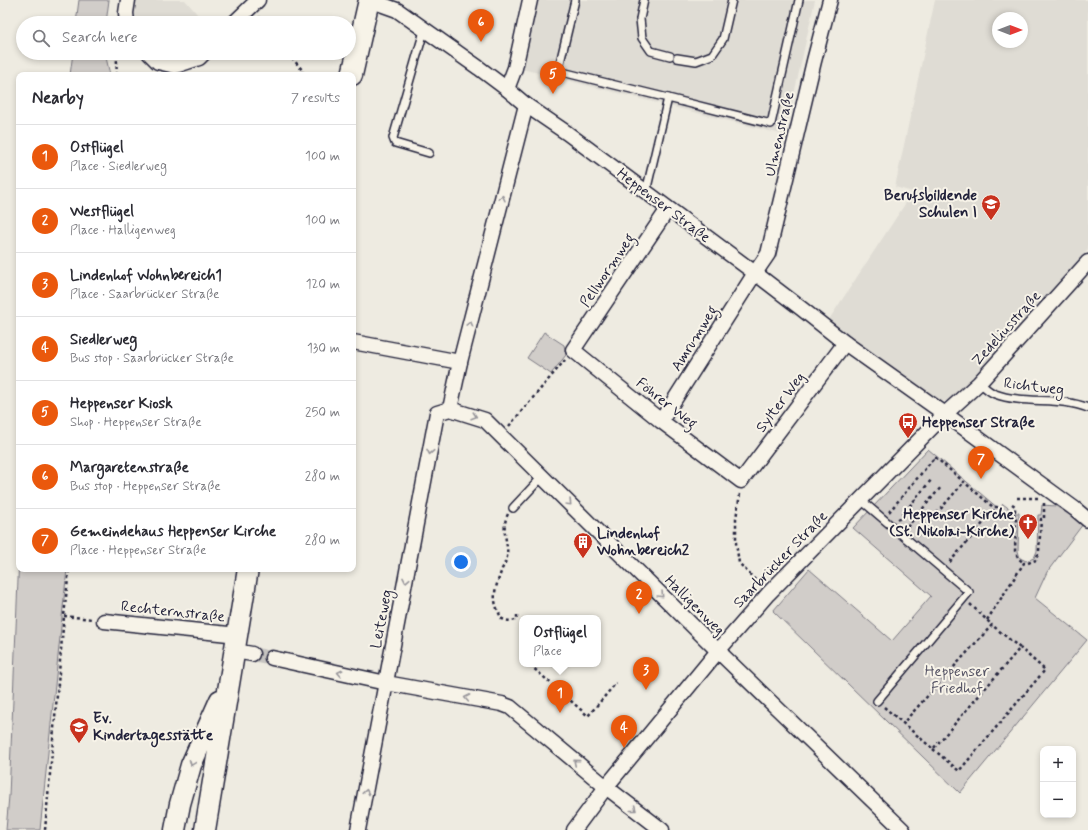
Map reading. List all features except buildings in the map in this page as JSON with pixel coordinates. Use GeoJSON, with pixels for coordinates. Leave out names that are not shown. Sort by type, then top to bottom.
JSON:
{"type":"FeatureCollection","features":[{"type":"Feature","properties":{"kind":"main road"},"geometry":{"type":"LineString","coordinates":[[356,57],[369,0]]}},
{"type":"Feature","properties":{"kind":"main road"},"geometry":{"type":"LineString","coordinates":[[353,72],[355,60]]}},
{"type":"Feature","properties":{"kind":"main road"},"geometry":{"type":"LineString","coordinates":[[175,830],[180,804],[191,765],[231,676],[241,647],[248,572]]}},
{"type":"Feature","properties":{"kind":"main road"},"geometry":{"type":"LineString","coordinates":[[206,830],[231,676]]}},
{"type":"Feature","properties":{"kind":"street"},"geometry":{"type":"LineString","coordinates":[[126,16],[128,0]]}},
{"type":"Feature","properties":{"kind":"street"},"geometry":{"type":"LineString","coordinates":[[241,16],[258,0]]}},
{"type":"Feature","properties":{"kind":"street","name":"Heppenser Straße"},"geometry":{"type":"LineString","coordinates":[[369,0],[397,10],[424,31],[507,88],[526,105],[567,133],[755,273],[845,343],[945,414],[1088,520]]}},
{"type":"Feature","properties":{"kind":"street"},"geometry":{"type":"LineString","coordinates":[[507,88],[515,68],[530,0]]}},
{"type":"Feature","properties":{"kind":"street","name":"Ulmenstraße"},"geometry":{"type":"LineString","coordinates":[[755,273],[768,254],[830,0]]}},
{"type":"Feature","properties":{"kind":"street"},"geometry":{"type":"LineString","coordinates":[[156,60],[158,62],[175,66],[193,60]]}},
{"type":"Feature","properties":{"kind":"street","name":"Leiteweg"},"geometry":{"type":"LineString","coordinates":[[358,830],[386,683],[444,411],[460,362],[526,105]]}},
{"type":"Feature","properties":{"kind":"street","name":"Pellwormweg"},"geometry":{"type":"LineString","coordinates":[[573,350],[668,209]]}},
{"type":"Feature","properties":{"kind":"street","name":"Zedeliusstraße"},"geometry":{"type":"LineString","coordinates":[[945,414],[979,383],[1088,262]]}},
{"type":"Feature","properties":{"kind":"street","name":"Amrumweg"},"geometry":{"type":"LineString","coordinates":[[661,421],[755,273]]}},
{"type":"Feature","properties":{"kind":"street"},"geometry":{"type":"LineString","coordinates":[[356,343],[460,362]]}},
{"type":"Feature","properties":{"kind":"street","name":"Sylter Weg"},"geometry":{"type":"LineString","coordinates":[[742,481],[845,343]]}},
{"type":"Feature","properties":{"kind":"street","name":"Föhrer Weg"},"geometry":{"type":"LineString","coordinates":[[573,350],[661,421],[742,481]]}},
{"type":"Feature","properties":{"kind":"street","name":"Halligenweg"},"geometry":{"type":"LineString","coordinates":[[444,411],[485,420],[718,651],[903,830]]}},
{"type":"Feature","properties":{"kind":"street","name":"Saarbrücker Straße"},"geometry":{"type":"LineString","coordinates":[[574,830],[606,787],[718,651],[768,594],[945,414]]}},
{"type":"Feature","properties":{"kind":"street","name":"Rechternstraße"},"geometry":{"type":"LineString","coordinates":[[104,621],[241,647]]}},
{"type":"Feature","properties":{"kind":"street"},"geometry":{"type":"LineString","coordinates":[[272,658],[386,683],[502,704],[510,707],[606,787],[662,830]]}},
{"type":"Feature","properties":{"kind":"lane"},"geometry":{"type":"LineString","coordinates":[[574,0],[558,71],[771,124],[799,0]]}},
{"type":"Feature","properties":{"kind":"lane"},"geometry":{"type":"LineString","coordinates":[[644,0],[640,19],[642,38],[651,51],[696,61],[712,54],[722,39],[732,0]]}},
{"type":"Feature","properties":{"kind":"lane"},"geometry":{"type":"LineString","coordinates":[[424,31],[393,138],[395,143],[429,153]]}},
{"type":"Feature","properties":{"kind":"lane"},"geometry":{"type":"LineString","coordinates":[[646,192],[668,98]]}},
{"type":"Feature","properties":{"kind":"lane","name":"Richtweg"},"geometry":{"type":"LineString","coordinates":[[979,383],[993,393],[1007,397],[1023,400],[1072,404],[1088,408]]}},
{"type":"Feature","properties":{"kind":"lane"},"geometry":{"type":"LineString","coordinates":[[513,508],[542,477]]}},
{"type":"Feature","properties":{"kind":"lane"},"geometry":{"type":"LineString","coordinates":[[861,500],[969,592],[877,701]]}},
{"type":"Feature","properties":{"kind":"path"},"geometry":{"type":"LineString","coordinates":[[116,60],[116,72]]}},
{"type":"Feature","properties":{"kind":"path"},"geometry":{"type":"LineString","coordinates":[[294,60],[303,72]]}},
{"type":"Feature","properties":{"kind":"path"},"geometry":{"type":"LineString","coordinates":[[501,436],[573,350]]}},
{"type":"Feature","properties":{"kind":"path"},"geometry":{"type":"LineString","coordinates":[[883,518],[935,458],[993,507],[997,507],[943,570]]}},
{"type":"Feature","properties":{"kind":"path"},"geometry":{"type":"LineString","coordinates":[[892,526],[932,479]]}},
{"type":"Feature","properties":{"kind":"path"},"geometry":{"type":"LineString","coordinates":[[742,481],[736,518],[738,563],[768,594]]}},
{"type":"Feature","properties":{"kind":"path"},"geometry":{"type":"LineString","coordinates":[[912,543],[964,482]]}},
{"type":"Feature","properties":{"kind":"path"},"geometry":{"type":"LineString","coordinates":[[901,534],[942,486]]}},
{"type":"Feature","properties":{"kind":"path"},"geometry":{"type":"LineString","coordinates":[[1012,504],[1015,506],[1015,511],[1013,513],[1016,517],[1015,551],[1019,559],[1024,563],[1028,563],[1036,560],[1039,551],[1041,519],[1044,519],[1044,498],[1017,498]]}},
{"type":"Feature","properties":{"kind":"path"},"geometry":{"type":"LineString","coordinates":[[513,508],[507,515],[504,526],[507,557],[495,590],[495,602],[502,619],[514,621],[517,615]]}},
{"type":"Feature","properties":{"kind":"path"},"geometry":{"type":"LineString","coordinates":[[987,620],[1024,563]]}},
{"type":"Feature","properties":{"kind":"path"},"geometry":{"type":"LineString","coordinates":[[45,830],[69,572]]}},
{"type":"Feature","properties":{"kind":"path"},"geometry":{"type":"LineString","coordinates":[[877,701],[959,771],[1045,670],[964,599]]}},
{"type":"Feature","properties":{"kind":"path"},"geometry":{"type":"LineString","coordinates":[[64,616],[104,621]]}},
{"type":"Feature","properties":{"kind":"path"},"geometry":{"type":"LineString","coordinates":[[903,723],[992,624]]}},
{"type":"Feature","properties":{"kind":"path"},"geometry":{"type":"LineString","coordinates":[[933,749],[1020,648]]}},
{"type":"Feature","properties":{"kind":"path"},"geometry":{"type":"LineString","coordinates":[[532,667],[588,716],[616,683]]}},
{"type":"Feature","properties":{"kind":"shaded area"},"geometry":{"type":"Polygon","coordinates":[[[122,0],[185,0],[199,16],[125,16],[122,0]]]}},
{"type":"Feature","properties":{"kind":"shaded area"},"geometry":{"type":"Polygon","coordinates":[[[538,0],[815,0],[785,135],[522,69],[538,0]]]}},
{"type":"Feature","properties":{"kind":"shaded area","name":"Berufsbildende Schulen I"},"geometry":{"type":"Polygon","coordinates":[[[935,0],[1088,0],[1088,250],[951,401],[932,401],[828,321],[913,192],[895,187],[935,0]]]}},
{"type":"Feature","properties":{"kind":"green space"},"geometry":{"type":"Polygon","coordinates":[[[79,0],[109,0],[107,16],[77,16],[79,0]]]}},
{"type":"Feature","properties":{"kind":"green space"},"geometry":{"type":"Polygon","coordinates":[[[72,60],[107,60],[109,72],[70,72],[72,60]]]}},
{"type":"Feature","properties":{"kind":"green space"},"geometry":{"type":"Polygon","coordinates":[[[544,332],[564,345],[566,355],[551,374],[527,358],[544,332]]]}},
{"type":"Feature","properties":{"kind":"green space","name":"Heppenser Friedhof"},"geometry":{"type":"Polygon","coordinates":[[[928,449],[999,509],[1003,504],[1015,513],[1019,513],[1018,551],[1020,558],[1026,561],[1034,558],[1037,551],[1038,515],[1041,515],[1042,505],[1056,506],[1083,524],[1047,572],[1035,598],[1087,640],[960,793],[773,611],[809,569],[892,641],[931,596],[853,528],[928,449]]]}},
{"type":"Feature","properties":{"kind":"green space"},"geometry":{"type":"Polygon","coordinates":[[[18,572],[67,572],[40,830],[6,830],[9,796],[18,572]]]}},
{"type":"Feature","properties":{"kind":"tunnel"},"geometry":{"type":"LineString","coordinates":[[252,654],[272,658]]}},
{"type":"Feature","properties":{"kind":"place","name":"Margaretenstraße"},"geometry":{"type":"Point","coordinates":[481,42]}},
{"type":"Feature","properties":{"kind":"place","name":"Heppenser Kiosk"},"geometry":{"type":"Point","coordinates":[553,94]}},
{"type":"Feature","properties":{"kind":"place","name":"Berufsbildende Schulen I"},"geometry":{"type":"Point","coordinates":[991,221]}},
{"type":"Feature","properties":{"kind":"place","name":"Heppenser Straße"},"geometry":{"type":"Point","coordinates":[908,439]}},
{"type":"Feature","properties":{"kind":"place","name":"Gemeindehaus Heppenser Kirche"},"geometry":{"type":"Point","coordinates":[981,479]}},
{"type":"Feature","properties":{"kind":"place","name":"Heppenser Kirche (St. Nikolai-Kirche)"},"geometry":{"type":"Point","coordinates":[1028,540]}},
{"type":"Feature","properties":{"kind":"place","name":"Lindenhof Wohnbereich2"},"geometry":{"type":"Point","coordinates":[583,559]}},
{"type":"Feature","properties":{"kind":"place","name":"Westflügel"},"geometry":{"type":"Point","coordinates":[639,614]}},
{"type":"Feature","properties":{"kind":"place","name":"Lindenhof Wohnbereich1"},"geometry":{"type":"Point","coordinates":[646,690]}},
{"type":"Feature","properties":{"kind":"place","name":"Ostflügel"},"geometry":{"type":"Point","coordinates":[560,713]}},
{"type":"Feature","properties":{"kind":"place","name":"Ev. Kindertagesstätte"},"geometry":{"type":"Point","coordinates":[79,744]}},
{"type":"Feature","properties":{"kind":"place","name":"Siedlerweg"},"geometry":{"type":"Point","coordinates":[624,748]}}]}
